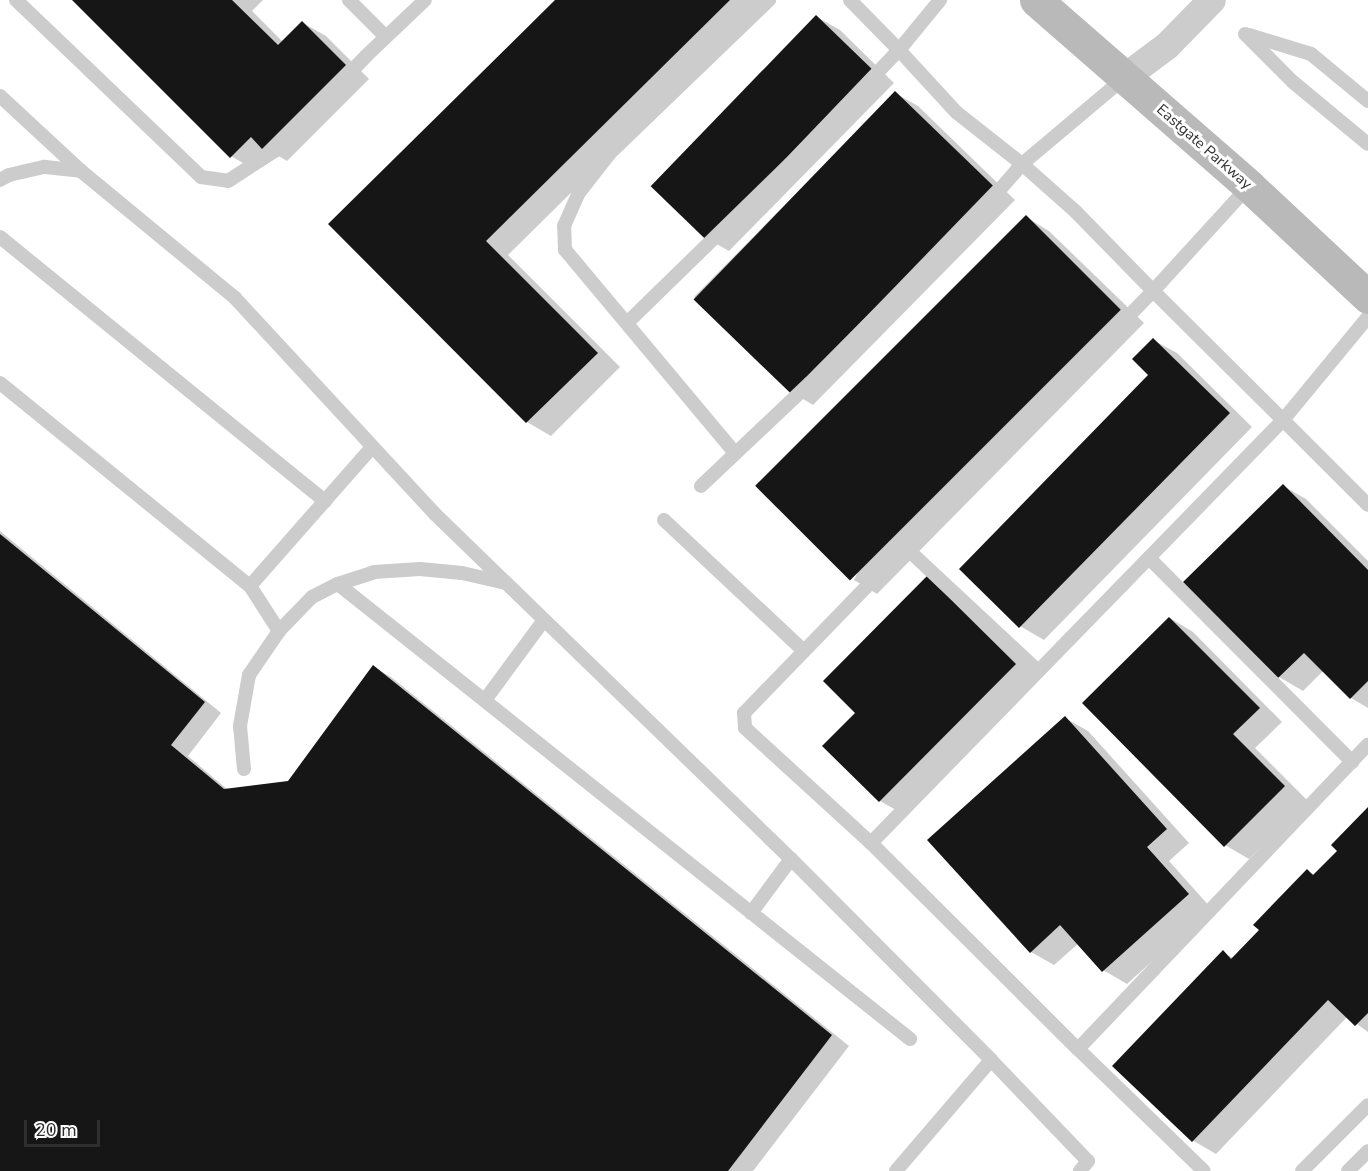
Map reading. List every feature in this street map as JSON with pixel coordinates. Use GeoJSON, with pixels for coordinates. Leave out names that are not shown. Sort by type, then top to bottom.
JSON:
{"type":"FeatureCollection","features":[{"type":"Feature","properties":{"kind":"main road","name":"Eastgate Parkway"},"geometry":{"type":"LineString","coordinates":[[1036,0],[1249,186],[1368,297]]}},
{"type":"Feature","properties":{"kind":"street"},"geometry":{"type":"LineString","coordinates":[[1124,78],[1167,46],[1212,0]]}},
{"type":"Feature","properties":{"kind":"lane"},"geometry":{"type":"LineString","coordinates":[[16,0],[201,177],[228,181],[276,150],[425,0]]}},
{"type":"Feature","properties":{"kind":"lane"},"geometry":{"type":"LineString","coordinates":[[349,0],[386,37]]}},
{"type":"Feature","properties":{"kind":"lane"},"geometry":{"type":"LineString","coordinates":[[735,453],[565,250],[564,226],[579,194],[610,153],[769,0]]}},
{"type":"Feature","properties":{"kind":"lane"},"geometry":{"type":"LineString","coordinates":[[850,0],[956,112],[1022,164],[1076,212],[1368,505]]}},
{"type":"Feature","properties":{"kind":"lane"},"geometry":{"type":"LineString","coordinates":[[627,323],[790,164],[899,50],[940,0]]}},
{"type":"Feature","properties":{"kind":"lane"},"geometry":{"type":"LineString","coordinates":[[1368,101],[1311,54],[1245,34],[1293,82],[1368,144]]}},
{"type":"Feature","properties":{"kind":"lane"},"geometry":{"type":"LineString","coordinates":[[701,486],[810,383],[951,242],[1022,164],[1124,78]]}},
{"type":"Feature","properties":{"kind":"lane"},"geometry":{"type":"LineString","coordinates":[[0,96],[81,171],[235,298],[435,514],[791,859],[991,1060],[1089,1168]]}},
{"type":"Feature","properties":{"kind":"lane"},"geometry":{"type":"LineString","coordinates":[[0,180],[9,175],[45,167],[81,171]]}},
{"type":"Feature","properties":{"kind":"lane"},"geometry":{"type":"LineString","coordinates":[[1204,1171],[871,843],[745,728],[744,713],[802,650],[1153,291],[1249,186]]}},
{"type":"Feature","properties":{"kind":"lane"},"geometry":{"type":"LineString","coordinates":[[0,237],[325,501]]}},
{"type":"Feature","properties":{"kind":"lane"},"geometry":{"type":"LineString","coordinates":[[871,843],[1283,420],[1368,317]]}},
{"type":"Feature","properties":{"kind":"lane"},"geometry":{"type":"LineString","coordinates":[[0,383],[250,586],[279,631]]}},
{"type":"Feature","properties":{"kind":"lane"},"geometry":{"type":"LineString","coordinates":[[250,586],[372,447]]}},
{"type":"Feature","properties":{"kind":"lane"},"geometry":{"type":"LineString","coordinates":[[664,520],[802,650]]}},
{"type":"Feature","properties":{"kind":"lane"},"geometry":{"type":"LineString","coordinates":[[904,546],[1038,671]]}},
{"type":"Feature","properties":{"kind":"lane"},"geometry":{"type":"LineString","coordinates":[[1149,558],[1352,762]]}},
{"type":"Feature","properties":{"kind":"lane"},"geometry":{"type":"LineString","coordinates":[[244,769],[240,726],[249,675],[279,631],[312,597],[338,584],[374,572],[420,569],[462,573],[508,584]]}},
{"type":"Feature","properties":{"kind":"lane"},"geometry":{"type":"LineString","coordinates":[[338,584],[910,1039]]}},
{"type":"Feature","properties":{"kind":"lane"},"geometry":{"type":"LineString","coordinates":[[485,700],[544,620]]}},
{"type":"Feature","properties":{"kind":"lane"},"geometry":{"type":"LineString","coordinates":[[1078,1049],[1368,745]]}},
{"type":"Feature","properties":{"kind":"lane"},"geometry":{"type":"LineString","coordinates":[[752,913],[791,859]]}},
{"type":"Feature","properties":{"kind":"lane"},"geometry":{"type":"LineString","coordinates":[[896,1171],[991,1060]]}},
{"type":"Feature","properties":{"kind":"lane"},"geometry":{"type":"LineString","coordinates":[[1302,1171],[1368,1105]]}},
{"type":"Feature","properties":{"kind":"lane"},"geometry":{"type":"LineString","coordinates":[[1348,1171],[1368,1151]]}},
{"type":"Feature","properties":{"kind":"building"},"geometry":{"type":"Polygon","coordinates":[[[72,0],[232,0],[278,45],[302,21],[346,65],[262,149],[251,137],[230,158],[72,0]]]}},
{"type":"Feature","properties":{"kind":"building"},"geometry":{"type":"Polygon","coordinates":[[[555,0],[730,0],[486,241],[598,353],[526,423],[328,224],[555,0]]]}},
{"type":"Feature","properties":{"kind":"building"},"geometry":{"type":"Polygon","coordinates":[[[816,15],[872,69],[707,240],[651,186],[816,15]]]}},
{"type":"Feature","properties":{"kind":"building"},"geometry":{"type":"Polygon","coordinates":[[[895,91],[993,185],[791,394],[694,300],[895,91]]]}},
{"type":"Feature","properties":{"kind":"building"},"geometry":{"type":"Polygon","coordinates":[[[1026,215],[1121,310],[850,581],[755,486],[1026,215]]]}},
{"type":"Feature","properties":{"kind":"building"},"geometry":{"type":"Polygon","coordinates":[[[1153,338],[1230,413],[1019,628],[959,569],[1148,375],[1132,359],[1153,338]]]}},
{"type":"Feature","properties":{"kind":"building"},"geometry":{"type":"Polygon","coordinates":[[[1283,484],[1368,570],[1368,681],[1350,699],[1304,653],[1278,678],[1183,582],[1283,484]]]}},
{"type":"Feature","properties":{"kind":"building"},"geometry":{"type":"Polygon","coordinates":[[[0,534],[205,702],[171,745],[224,789],[288,781],[373,665],[832,1035],[728,1171],[0,1171],[0,534]]]}},
{"type":"Feature","properties":{"kind":"building"},"geometry":{"type":"Polygon","coordinates":[[[927,576],[1016,664],[879,802],[822,746],[855,713],[823,681],[927,576]]]}},
{"type":"Feature","properties":{"kind":"building"},"geometry":{"type":"Polygon","coordinates":[[[1169,617],[1260,708],[1233,734],[1285,786],[1224,847],[1082,703],[1169,617]]]}},
{"type":"Feature","properties":{"kind":"building"},"geometry":{"type":"Polygon","coordinates":[[[1065,716],[1167,829],[1147,847],[1189,894],[1102,972],[1060,925],[1030,953],[927,840],[1065,716]]]}},
{"type":"Feature","properties":{"kind":"building"},"geometry":{"type":"Polygon","coordinates":[[[1368,807],[1368,1013],[1355,1026],[1328,1000],[1192,1142],[1112,1066],[1223,950],[1231,959],[1259,930],[1253,925],[1307,869],[1313,875],[1337,851],[1331,845],[1368,807]]]}}]}
